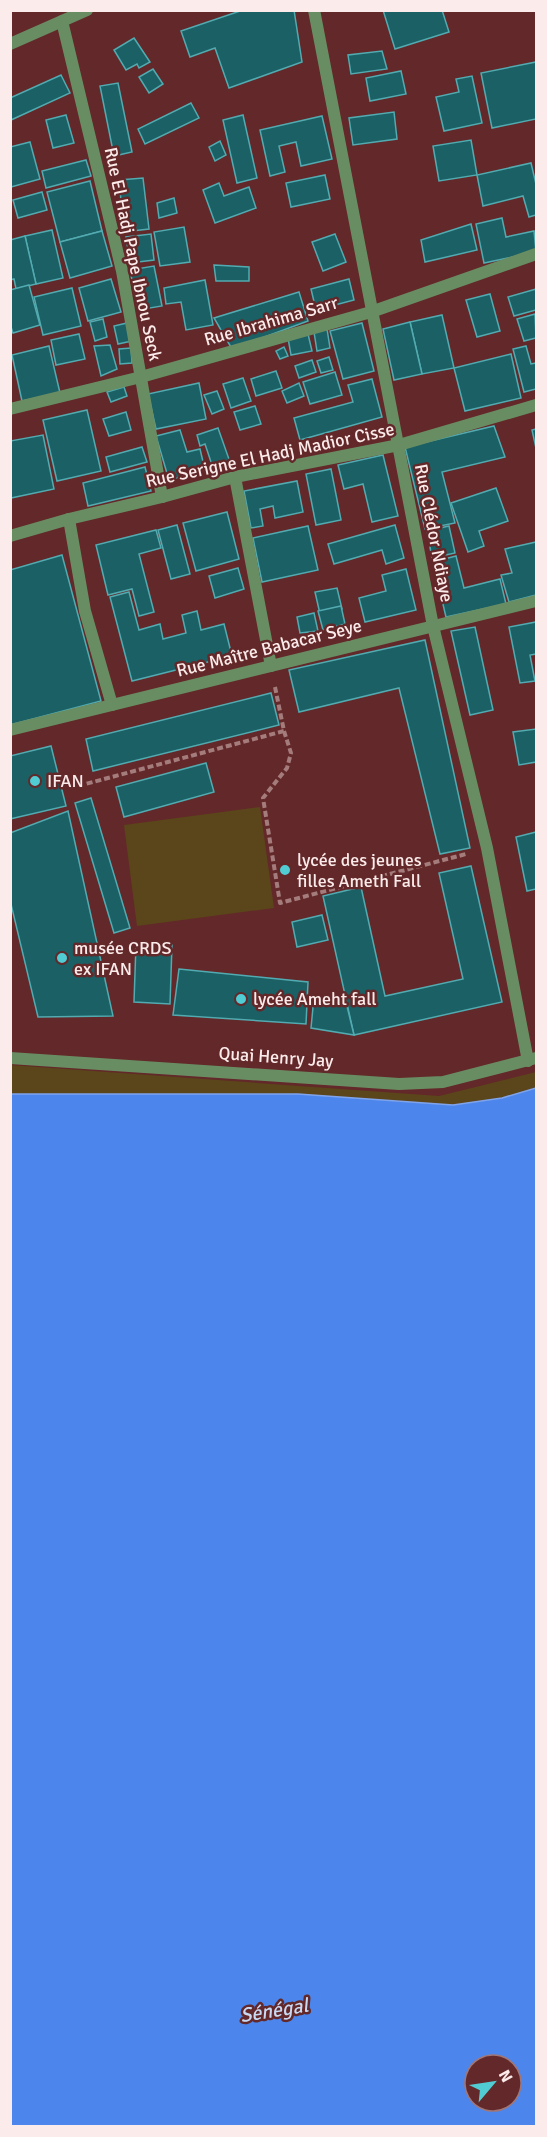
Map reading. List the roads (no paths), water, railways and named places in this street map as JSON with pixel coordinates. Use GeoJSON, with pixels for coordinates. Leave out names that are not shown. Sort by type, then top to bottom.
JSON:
{"type":"FeatureCollection","features":[{"type":"Feature","properties":{"kind":"street"},"geometry":{"type":"LineString","coordinates":[[10,44],[87,10]]}},
{"type":"Feature","properties":{"kind":"street","name":"Rue Clédor Ndiaye"},"geometry":{"type":"LineString","coordinates":[[314,10],[433,626],[487,848],[532,1059]]}},
{"type":"Feature","properties":{"kind":"street","name":"Rue El Hadj Pape Ibnou Seck"},"geometry":{"type":"LineString","coordinates":[[62,21],[122,271],[162,497]]}},
{"type":"Feature","properties":{"kind":"street","name":"Rue Ibrahima Sarr"},"geometry":{"type":"LineString","coordinates":[[10,409],[141,377],[371,312],[537,254]]}},
{"type":"Feature","properties":{"kind":"street","name":"Rue Serigne El Hadj Madior Cisse"},"geometry":{"type":"LineString","coordinates":[[10,536],[236,477],[399,446],[537,405]]}},
{"type":"Feature","properties":{"kind":"street"},"geometry":{"type":"LineString","coordinates":[[236,477],[271,666]]}},
{"type":"Feature","properties":{"kind":"street"},"geometry":{"type":"LineString","coordinates":[[69,519],[85,611],[112,705]]}},
{"type":"Feature","properties":{"kind":"street","name":"Rue Maître Babacar Seye"},"geometry":{"type":"LineString","coordinates":[[10,730],[537,602]]}},
{"type":"Feature","properties":{"kind":"street","name":"Quai Henry Jay"},"geometry":{"type":"LineString","coordinates":[[10,1058],[399,1084],[443,1082],[532,1059]]}},
{"type":"Feature","properties":{"kind":"water","name":"Sénégal"},"geometry":{"type":"Polygon","coordinates":[[[536,1088],[536,2126],[11,2126],[11,1094],[298,1094],[453,1105],[502,1098],[536,1088]]]}},
{"type":"Feature","properties":{"kind":"place","name":"IFAN"},"geometry":{"type":"Point","coordinates":[35,781]}},
{"type":"Feature","properties":{"kind":"place","name":"lycée des jeunes filles Ameth Fall"},"geometry":{"type":"Point","coordinates":[285,870]}},
{"type":"Feature","properties":{"kind":"place","name":"musée CRDS ex IFAN"},"geometry":{"type":"Point","coordinates":[62,958]}},
{"type":"Feature","properties":{"kind":"place","name":"lycée Ameht fall"},"geometry":{"type":"Point","coordinates":[241,999]}}]}
